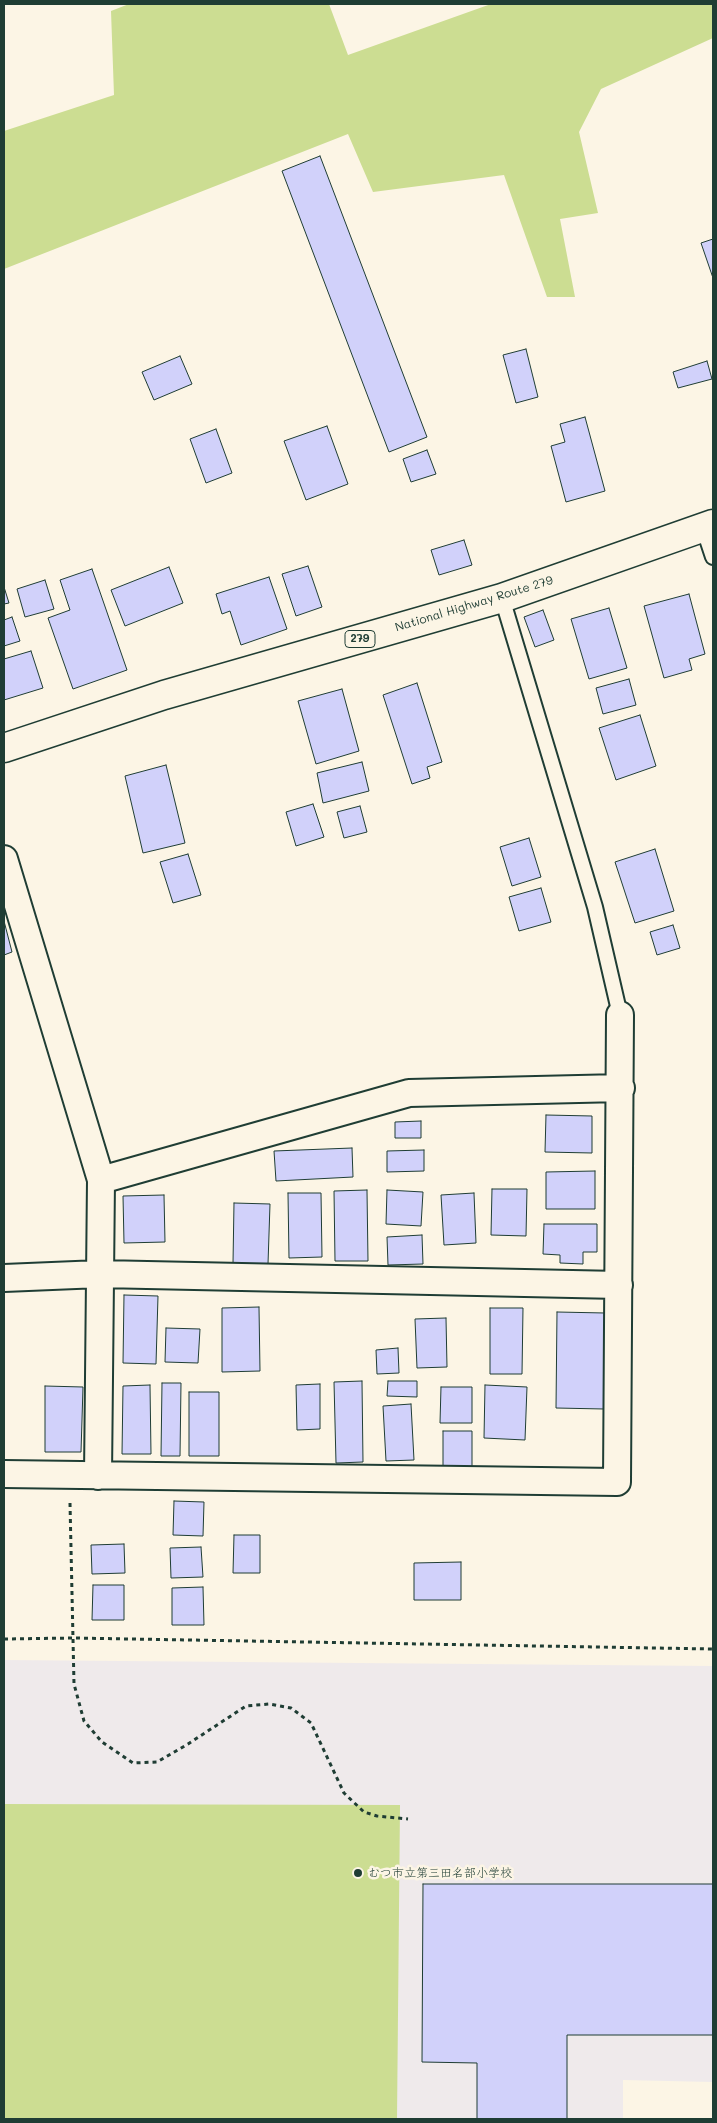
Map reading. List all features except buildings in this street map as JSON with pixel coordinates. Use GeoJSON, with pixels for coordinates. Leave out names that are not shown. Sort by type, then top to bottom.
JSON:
{"type":"FeatureCollection","features":[{"type":"Feature","properties":{"kind":"highway","name":"National Highway Route 279"},"geometry":{"type":"LineString","coordinates":[[4,748],[164,695],[502,598],[708,526]]}},
{"type":"Feature","properties":{"kind":"street"},"geometry":{"type":"LineString","coordinates":[[4,859],[101,1180],[98,1476]]}},
{"type":"Feature","properties":{"kind":"street"},"geometry":{"type":"LineString","coordinates":[[4,1474],[617,1482],[620,1015]]}},
{"type":"Feature","properties":{"kind":"street"},"geometry":{"type":"LineString","coordinates":[[101,1180],[408,1093],[621,1088]]}},
{"type":"Feature","properties":{"kind":"street"},"geometry":{"type":"LineString","coordinates":[[4,1278],[100,1274],[619,1285]]}},
{"type":"Feature","properties":{"kind":"lane"},"geometry":{"type":"LineString","coordinates":[[708,526],[713,557]]}},
{"type":"Feature","properties":{"kind":"lane"},"geometry":{"type":"LineString","coordinates":[[502,598],[595,907],[620,1015]]}},
{"type":"Feature","properties":{"kind":"path"},"geometry":{"type":"LineString","coordinates":[[70,1475],[74,1684],[84,1721],[102,1742],[133,1763],[157,1762],[246,1706],[269,1704],[291,1708],[311,1723],[344,1793],[364,1812],[377,1816],[408,1819]]}},
{"type":"Feature","properties":{"kind":"path"},"geometry":{"type":"LineString","coordinates":[[4,1639],[73,1638],[713,1649]]}},
{"type":"Feature","properties":{"kind":"shaded area","name":"むつ市立第三田名部小学校"},"geometry":{"type":"Polygon","coordinates":[[[4,1660],[713,1666],[713,2082],[623,2080],[623,2119],[4,2119],[4,1660]]]}},
{"type":"Feature","properties":{"kind":"green space"},"geometry":{"type":"Polygon","coordinates":[[[129,4],[329,4],[348,55],[491,4],[713,4],[713,38],[601,89],[579,132],[598,213],[560,219],[575,297],[547,297],[504,175],[373,192],[348,134],[4,269],[4,131],[114,95],[111,11],[129,4]]]}},
{"type":"Feature","properties":{"kind":"green space"},"geometry":{"type":"Polygon","coordinates":[[[4,1804],[400,1805],[397,2119],[4,2119],[4,1804]]]}},
{"type":"Feature","properties":{"kind":"place","name":"むつ市立第三田名部小学校"},"geometry":{"type":"Point","coordinates":[358,1873]}}]}
